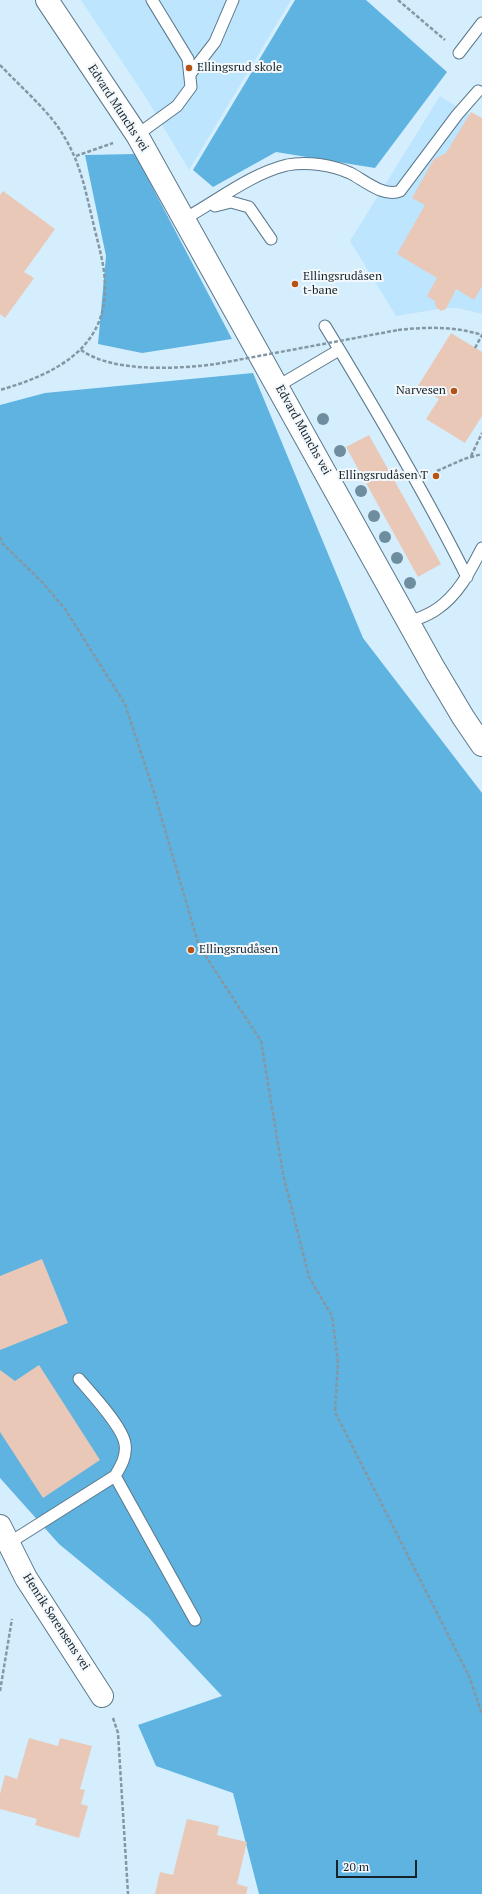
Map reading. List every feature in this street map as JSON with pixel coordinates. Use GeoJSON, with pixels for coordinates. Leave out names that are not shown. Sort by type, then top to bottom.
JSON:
{"type":"FeatureCollection","features":[{"type":"Feature","properties":{"kind":"street","name":"Edvard Munchs vei"},"geometry":{"type":"LineString","coordinates":[[47,0],[137,135],[462,717],[482,745]]}},
{"type":"Feature","properties":{"kind":"street","name":"Henrik Sørensens vei"},"geometry":{"type":"LineString","coordinates":[[5,1535],[26,1578],[102,1696]]}},
{"type":"Feature","properties":{"kind":"lane"},"geometry":{"type":"LineString","coordinates":[[137,135],[177,106],[191,87],[191,73],[188,59],[152,0]]}},
{"type":"Feature","properties":{"kind":"lane"},"geometry":{"type":"LineString","coordinates":[[191,73],[214,42],[233,0]]}},
{"type":"Feature","properties":{"kind":"lane"},"geometry":{"type":"LineString","coordinates":[[459,53],[482,24]]}},
{"type":"Feature","properties":{"kind":"lane"},"geometry":{"type":"LineString","coordinates":[[184,219],[251,180],[287,165],[320,164],[349,173],[381,190],[393,193],[400,191],[457,115],[478,90]]}},
{"type":"Feature","properties":{"kind":"lane"},"geometry":{"type":"LineString","coordinates":[[204,208],[231,202],[249,207],[271,239]]}},
{"type":"Feature","properties":{"kind":"lane"},"geometry":{"type":"LineString","coordinates":[[325,326],[392,438],[467,577]]}},
{"type":"Feature","properties":{"kind":"lane"},"geometry":{"type":"LineString","coordinates":[[278,386],[339,350]]}},
{"type":"Feature","properties":{"kind":"lane"},"geometry":{"type":"LineString","coordinates":[[410,622],[436,610],[453,597],[467,577],[482,548]]}},
{"type":"Feature","properties":{"kind":"lane"},"geometry":{"type":"LineString","coordinates":[[5,1535],[116,1476],[125,1458],[125,1444],[119,1429],[79,1379]]}},
{"type":"Feature","properties":{"kind":"lane"},"geometry":{"type":"LineString","coordinates":[[116,1476],[195,1620]]}},
{"type":"Feature","properties":{"kind":"path"},"geometry":{"type":"LineString","coordinates":[[398,0],[438,32],[459,53]]}},
{"type":"Feature","properties":{"kind":"path"},"geometry":{"type":"LineString","coordinates":[[0,65],[57,126],[76,156],[103,266],[105,288],[103,308],[99,321],[81,350],[52,372],[27,382],[0,390]]}},
{"type":"Feature","properties":{"kind":"path"},"geometry":{"type":"LineString","coordinates":[[76,156],[137,135]]}},
{"type":"Feature","properties":{"kind":"path"},"geometry":{"type":"LineString","coordinates":[[81,350],[87,355],[107,362],[140,367],[168,368],[216,364],[398,330],[439,327],[482,335],[475,348]]}},
{"type":"Feature","properties":{"kind":"path"},"geometry":{"type":"LineString","coordinates":[[471,457],[482,433]]}},
{"type":"Feature","properties":{"kind":"path"},"geometry":{"type":"LineString","coordinates":[[437,471],[482,454]]}},
{"type":"Feature","properties":{"kind":"path"},"geometry":{"type":"LineString","coordinates":[[0,538],[3,544],[42,582],[65,608],[125,704],[153,789],[199,946],[261,1041],[283,1174],[305,1262],[309,1277],[332,1316],[338,1363],[335,1412],[469,1676],[482,1714]]}},
{"type":"Feature","properties":{"kind":"path"},"geometry":{"type":"LineString","coordinates":[[0,1692],[12,1619]]}},
{"type":"Feature","properties":{"kind":"path"},"geometry":{"type":"LineString","coordinates":[[102,1696],[118,1733],[128,1894]]}},
{"type":"Feature","properties":{"kind":"shaded area","name":"Ellingsrud skole"},"geometry":{"type":"Polygon","coordinates":[[[81,0],[291,0],[189,170],[145,96],[81,0]]]}},
{"type":"Feature","properties":{"kind":"shaded area"},"geometry":{"type":"Polygon","coordinates":[[[295,0],[366,0],[447,72],[375,168],[276,152],[213,187],[193,170],[295,0]]]}},
{"type":"Feature","properties":{"kind":"shaded area"},"geometry":{"type":"Polygon","coordinates":[[[440,96],[482,122],[482,314],[458,308],[445,308],[396,316],[350,241],[440,96]]]}},
{"type":"Feature","properties":{"kind":"shaded area"},"geometry":{"type":"Polygon","coordinates":[[[135,154],[232,339],[142,353],[98,344],[106,256],[85,155],[135,154]]]}},
{"type":"Feature","properties":{"kind":"shaded area"},"geometry":{"type":"Polygon","coordinates":[[[253,373],[363,638],[482,793],[482,1894],[259,1894],[233,1793],[156,1766],[138,1725],[222,1696],[149,1618],[59,1544],[0,1478],[0,405],[45,393],[253,373]]]}},
{"type":"Feature","properties":{"kind":"building"},"geometry":{"type":"Polygon","coordinates":[[[471,112],[482,118],[482,286],[474,300],[456,289],[446,309],[441,311],[436,307],[435,301],[427,296],[437,278],[397,254],[425,205],[412,198],[434,159],[446,153],[471,112]]]}},
{"type":"Feature","properties":{"kind":"building"},"geometry":{"type":"Polygon","coordinates":[[[3,191],[55,229],[24,272],[34,278],[5,318],[0,314],[0,195],[3,191]]]}},
{"type":"Feature","properties":{"kind":"building"},"geometry":{"type":"Polygon","coordinates":[[[451,333],[482,352],[482,416],[465,443],[426,419],[439,399],[418,386],[451,333]]]}},
{"type":"Feature","properties":{"kind":"building"},"geometry":{"type":"Polygon","coordinates":[[[369,435],[441,564],[418,577],[346,447],[369,435]]]}},
{"type":"Feature","properties":{"kind":"building"},"geometry":{"type":"Polygon","coordinates":[[[42,1259],[68,1323],[0,1350],[0,1276],[42,1259]]]}},
{"type":"Feature","properties":{"kind":"building"},"geometry":{"type":"Polygon","coordinates":[[[39,1365],[100,1460],[43,1498],[0,1432],[0,1370],[15,1381],[39,1365]]]}},
{"type":"Feature","properties":{"kind":"building"},"geometry":{"type":"Polygon","coordinates":[[[29,1738],[58,1746],[60,1738],[92,1746],[80,1789],[85,1790],[81,1804],[88,1806],[79,1838],[35,1825],[37,1819],[0,1809],[0,1794],[5,1775],[17,1779],[29,1738]]]}},
{"type":"Feature","properties":{"kind":"building"},"geometry":{"type":"Polygon","coordinates":[[[187,1819],[219,1826],[217,1835],[247,1842],[237,1884],[248,1887],[246,1894],[155,1894],[160,1872],[173,1875],[187,1819]]]}},
{"type":"Feature","properties":{"kind":"place","name":"Ellingsrud skole"},"geometry":{"type":"Point","coordinates":[189,68]}},
{"type":"Feature","properties":{"kind":"place","name":"Ellingsrudåsen t-bane"},"geometry":{"type":"Point","coordinates":[295,284]}},
{"type":"Feature","properties":{"kind":"place","name":"Narvesen"},"geometry":{"type":"Point","coordinates":[454,391]}},
{"type":"Feature","properties":{"kind":"place","name":"Ellingsrudåsen T"},"geometry":{"type":"Point","coordinates":[436,476]}},
{"type":"Feature","properties":{"kind":"place","name":"Ellingsrudåsen"},"geometry":{"type":"Point","coordinates":[191,950]}}]}
